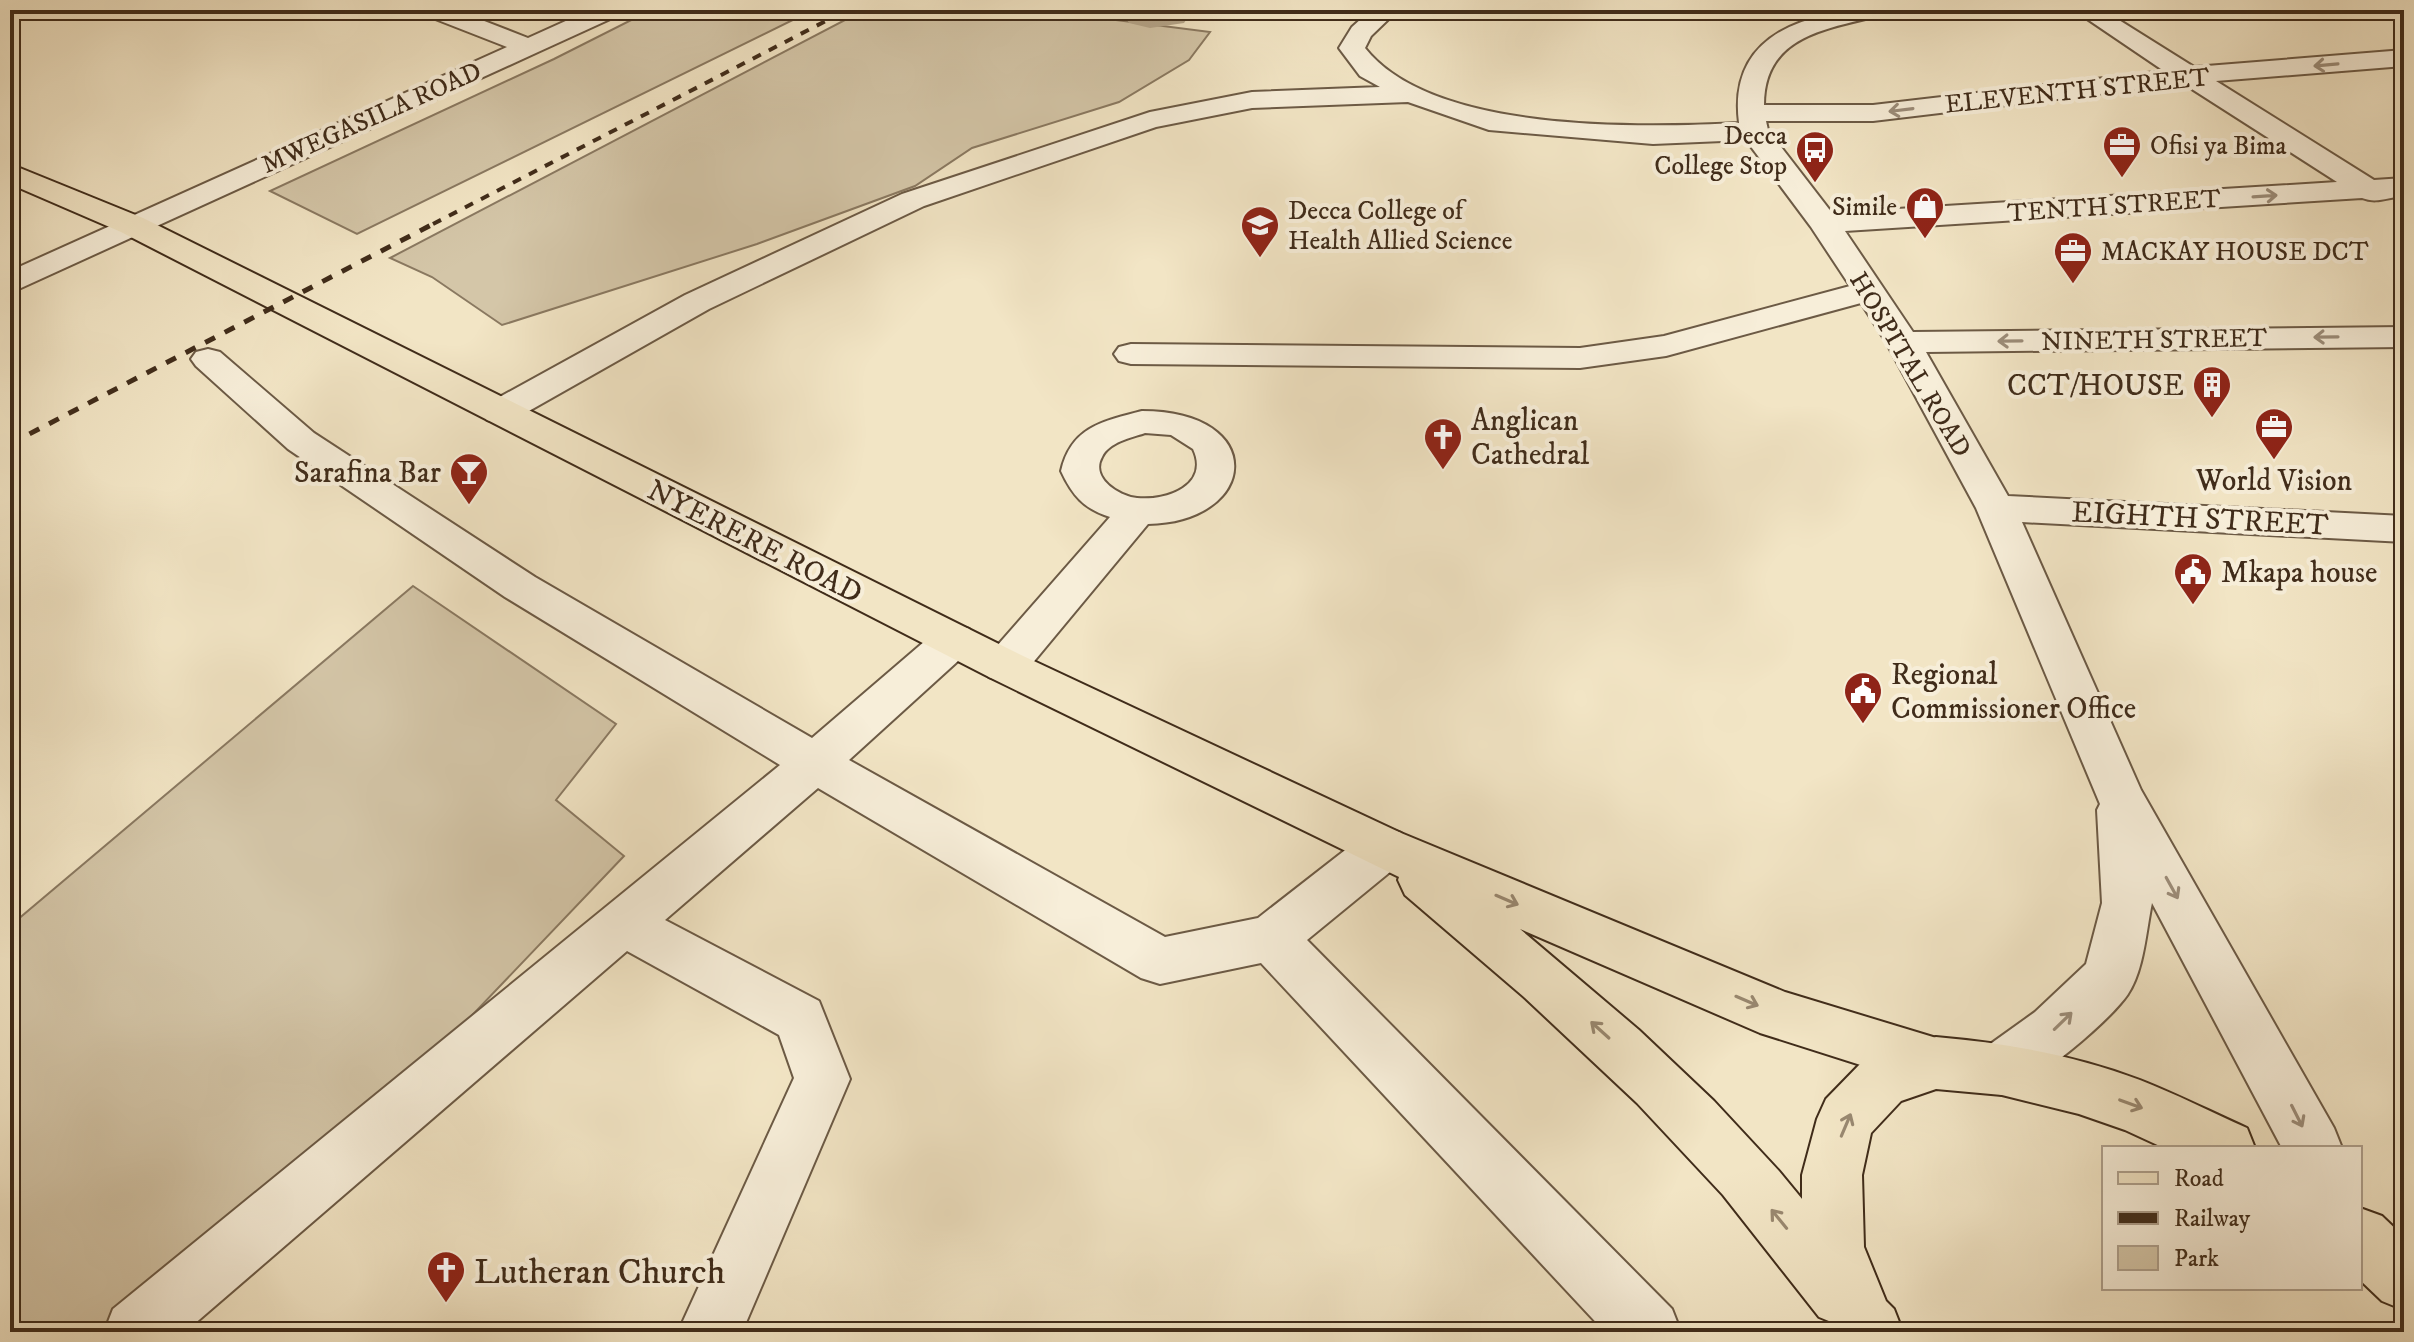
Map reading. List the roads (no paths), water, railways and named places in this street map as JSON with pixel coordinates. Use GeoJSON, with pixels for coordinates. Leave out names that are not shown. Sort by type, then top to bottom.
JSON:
{"type":"FeatureCollection","features":[{"type":"Feature","properties":{"kind":"main road","name":"NYERERE ROAD"},"geometry":{"type":"LineString","coordinates":[[10,173],[132,225],[1005,666],[1384,848]]}},
{"type":"Feature","properties":{"kind":"main road"},"geometry":{"type":"LineString","coordinates":[[1384,848],[1779,1015],[1936,1063],[2002,1069],[2079,1087],[2137,1106],[2222,1146]]}},
{"type":"Feature","properties":{"kind":"main road"},"geometry":{"type":"LineString","coordinates":[[1384,848],[1548,983],[1643,1070],[1730,1160],[1867,1328]]}},
{"type":"Feature","properties":{"kind":"main road"},"geometry":{"type":"LineString","coordinates":[[1867,1328],[1833,1247],[1832,1175],[1846,1119],[1882,1081],[1936,1063]]}},
{"type":"Feature","properties":{"kind":"street"},"geometry":{"type":"LineString","coordinates":[[434,10],[529,47]]}},
{"type":"Feature","properties":{"kind":"street","name":"MWEGASILA ROAD"},"geometry":{"type":"LineString","coordinates":[[10,283],[610,10]]}},
{"type":"Feature","properties":{"kind":"street"},"geometry":{"type":"LineString","coordinates":[[1752,122],[1753,80],[1771,47],[1827,20],[1873,10]]}},
{"type":"Feature","properties":{"kind":"street"},"geometry":{"type":"LineString","coordinates":[[2086,10],[2369,189],[2404,216]]}},
{"type":"Feature","properties":{"kind":"street"},"geometry":{"type":"LineString","coordinates":[[1379,17],[1361,32],[1352,48],[1369,70],[1411,94]]}},
{"type":"Feature","properties":{"kind":"street","name":"ELEVENTH STREET"},"geometry":{"type":"LineString","coordinates":[[1411,94],[1489,122],[1653,136],[1752,122],[1873,113],[2186,76],[2404,58]]}},
{"type":"Feature","properties":{"kind":"street"},"geometry":{"type":"LineString","coordinates":[[500,412],[697,302],[913,200],[1150,120],[1252,100],[1411,94]]}},
{"type":"Feature","properties":{"kind":"street","name":"HOSPITAL ROAD"},"geometry":{"type":"LineString","coordinates":[[1752,122],[1903,342],[1996,508],[2120,796]]}},
{"type":"Feature","properties":{"kind":"street","name":"TENTH STREET"},"geometry":{"type":"LineString","coordinates":[[1824,223],[2404,187]]}},
{"type":"Feature","properties":{"kind":"street"},"geometry":{"type":"LineString","coordinates":[[1131,354],[1580,358],[1666,346],[1869,291]]}},
{"type":"Feature","properties":{"kind":"street","name":"NINETH STREET"},"geometry":{"type":"LineString","coordinates":[[1903,342],[2404,337]]}},
{"type":"Feature","properties":{"kind":"street"},"geometry":{"type":"LineString","coordinates":[[208,359],[301,441],[520,587],[815,763],[1160,961],[1271,938],[1384,848]]}},
{"type":"Feature","properties":{"kind":"street","name":"EIGHTH STREET"},"geometry":{"type":"LineString","coordinates":[[1996,508],[2404,529]]}},
{"type":"Feature","properties":{"kind":"street"},"geometry":{"type":"LineString","coordinates":[[1005,666],[1137,512]]}},
{"type":"Feature","properties":{"kind":"street"},"geometry":{"type":"LineString","coordinates":[[136,1332],[815,763],[954,640]]}},
{"type":"Feature","properties":{"kind":"street"},"geometry":{"type":"LineString","coordinates":[[2002,1069],[2054,1030],[2109,977],[2127,903],[2120,796]]}},
{"type":"Feature","properties":{"kind":"street"},"geometry":{"type":"LineString","coordinates":[[2120,796],[2312,1146]]}},
{"type":"Feature","properties":{"kind":"street"},"geometry":{"type":"LineString","coordinates":[[623,923],[800,1019],[822,1079],[710,1332]]}},
{"type":"Feature","properties":{"kind":"street"},"geometry":{"type":"LineString","coordinates":[[1271,938],[1649,1332]]}},
{"type":"Feature","properties":{"kind":"waterway"},"geometry":{"type":"LineString","coordinates":[[1150,10],[1163,10]]}},
{"type":"Feature","properties":{"kind":"railway"},"geometry":{"type":"LineString","coordinates":[[433,224],[847,10]]}},
{"type":"Feature","properties":{"kind":"railway"},"geometry":{"type":"LineString","coordinates":[[10,444],[437,222]]}},
{"type":"Feature","properties":{"kind":"place","name":"Ofisi ya Bima"},"geometry":{"type":"Point","coordinates":[2122,179]}},
{"type":"Feature","properties":{"kind":"place","name":"Decca College Stop"},"geometry":{"type":"Point","coordinates":[1815,184]}},
{"type":"Feature","properties":{"kind":"place","name":"Simile"},"geometry":{"type":"Point","coordinates":[1925,240]}},
{"type":"Feature","properties":{"kind":"place","name":"Decca College of Health Allied Science"},"geometry":{"type":"Point","coordinates":[1260,259]}},
{"type":"Feature","properties":{"kind":"place","name":"MACKAY HOUSE DCT"},"geometry":{"type":"Point","coordinates":[2073,285]}},
{"type":"Feature","properties":{"kind":"place","name":"CCT/HOUSE"},"geometry":{"type":"Point","coordinates":[2212,419]}},
{"type":"Feature","properties":{"kind":"place","name":"World Vision"},"geometry":{"type":"Point","coordinates":[2274,461]}},
{"type":"Feature","properties":{"kind":"place","name":"Anglican Cathedral"},"geometry":{"type":"Point","coordinates":[1443,471]}},
{"type":"Feature","properties":{"kind":"place","name":"Sarafina Bar"},"geometry":{"type":"Point","coordinates":[469,506]}},
{"type":"Feature","properties":{"kind":"place","name":"Mkapa house"},"geometry":{"type":"Point","coordinates":[2193,606]}},
{"type":"Feature","properties":{"kind":"place","name":"Regional Commissioner Office"},"geometry":{"type":"Point","coordinates":[1863,725]}},
{"type":"Feature","properties":{"kind":"place","name":"Lutheran Church"},"geometry":{"type":"Point","coordinates":[446,1304]}}]}
